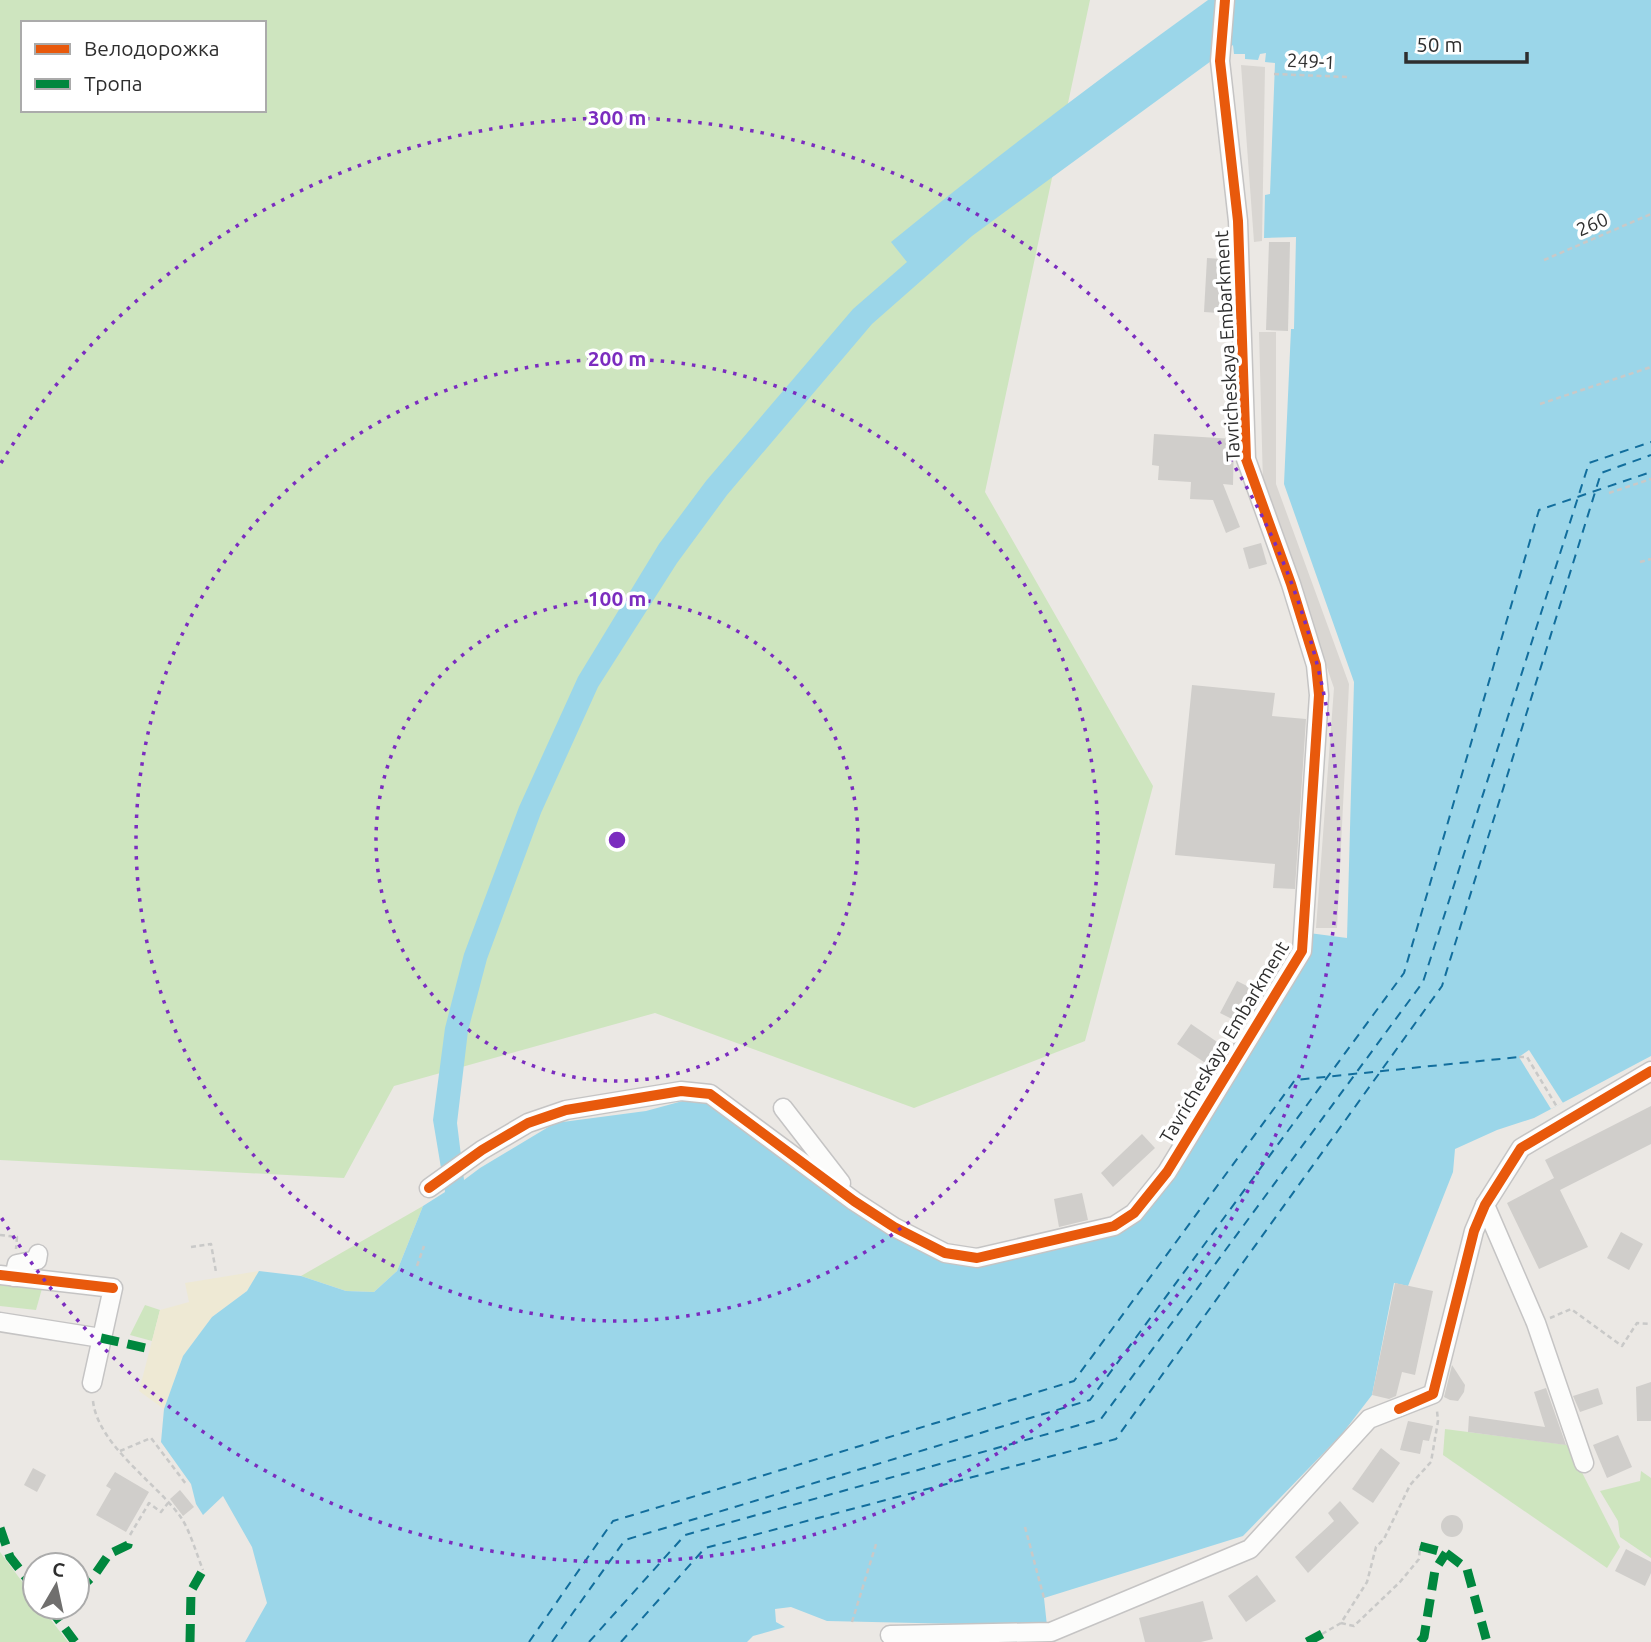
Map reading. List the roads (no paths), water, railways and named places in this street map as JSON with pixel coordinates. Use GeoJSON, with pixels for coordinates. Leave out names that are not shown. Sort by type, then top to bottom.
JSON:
{"type":"FeatureCollection","features":[{"type":"Feature","properties":{"kind":"street","name":"Tavricheskaya Embarkment"},"geometry":{"type":"LineString","coordinates":[[429,1188],[482,1150],[528,1123],[566,1110],[681,1091],[710,1094],[894,1227],[945,1252],[977,1258],[1114,1227],[1134,1213],[1167,1171],[1303,951],[1319,695],[1316,665],[1246,459],[1238,221],[1220,61],[1226,0]]}},
{"type":"Feature","properties":{"kind":"street"},"geometry":{"type":"LineString","coordinates":[[890,1635],[1051,1632],[1250,1549],[1369,1419],[1433,1394],[1467,1257],[1485,1205],[1521,1148],[1651,1071]]}},
{"type":"Feature","properties":{"kind":"street"},"geometry":{"type":"LineString","coordinates":[[783,1108],[854,1200]]}},
{"type":"Feature","properties":{"kind":"street"},"geometry":{"type":"LineString","coordinates":[[1485,1205],[1536,1323],[1584,1463]]}},
{"type":"Feature","properties":{"kind":"street"},"geometry":{"type":"LineString","coordinates":[[7,1276],[17,1264],[37,1260],[38,1254]]}},
{"type":"Feature","properties":{"kind":"street"},"geometry":{"type":"LineString","coordinates":[[7,1276],[113,1288],[92,1383]]}},
{"type":"Feature","properties":{"kind":"street"},"geometry":{"type":"LineString","coordinates":[[0,1322],[101,1338]]}},
{"type":"Feature","properties":{"kind":"water"},"geometry":{"type":"Polygon","coordinates":[[[1208,0],[1651,0],[1651,1056],[1534,1118],[1497,1130],[1455,1149],[1453,1172],[1408,1286],[1394,1283],[1372,1395],[1342,1434],[1243,1536],[1044,1598],[1047,1626],[827,1621],[791,1607],[775,1609],[776,1622],[785,1627],[753,1636],[747,1642],[245,1642],[267,1603],[252,1547],[223,1496],[203,1515],[196,1504],[191,1484],[161,1442],[164,1409],[183,1356],[212,1317],[247,1291],[259,1271],[301,1276],[346,1291],[374,1292],[397,1271],[423,1206],[445,1192],[433,1120],[445,1028],[464,954],[519,807],[578,677],[659,544],[706,481],[853,309],[907,262],[891,242],[1008,149],[1208,0]],[[1233,45],[972,236],[872,324],[727,495],[677,563],[598,687],[541,813],[487,959],[468,1031],[457,1123],[464,1180],[555,1123],[646,1111],[690,1099],[707,1098],[956,1261],[1138,1217],[1309,933],[1347,938],[1354,682],[1284,484],[1291,329],[1294,329],[1296,237],[1264,238],[1265,195],[1270,194],[1275,63],[1265,62],[1266,53],[1260,54],[1258,60],[1245,59],[1245,54],[1234,54],[1233,45]]]}}]}
